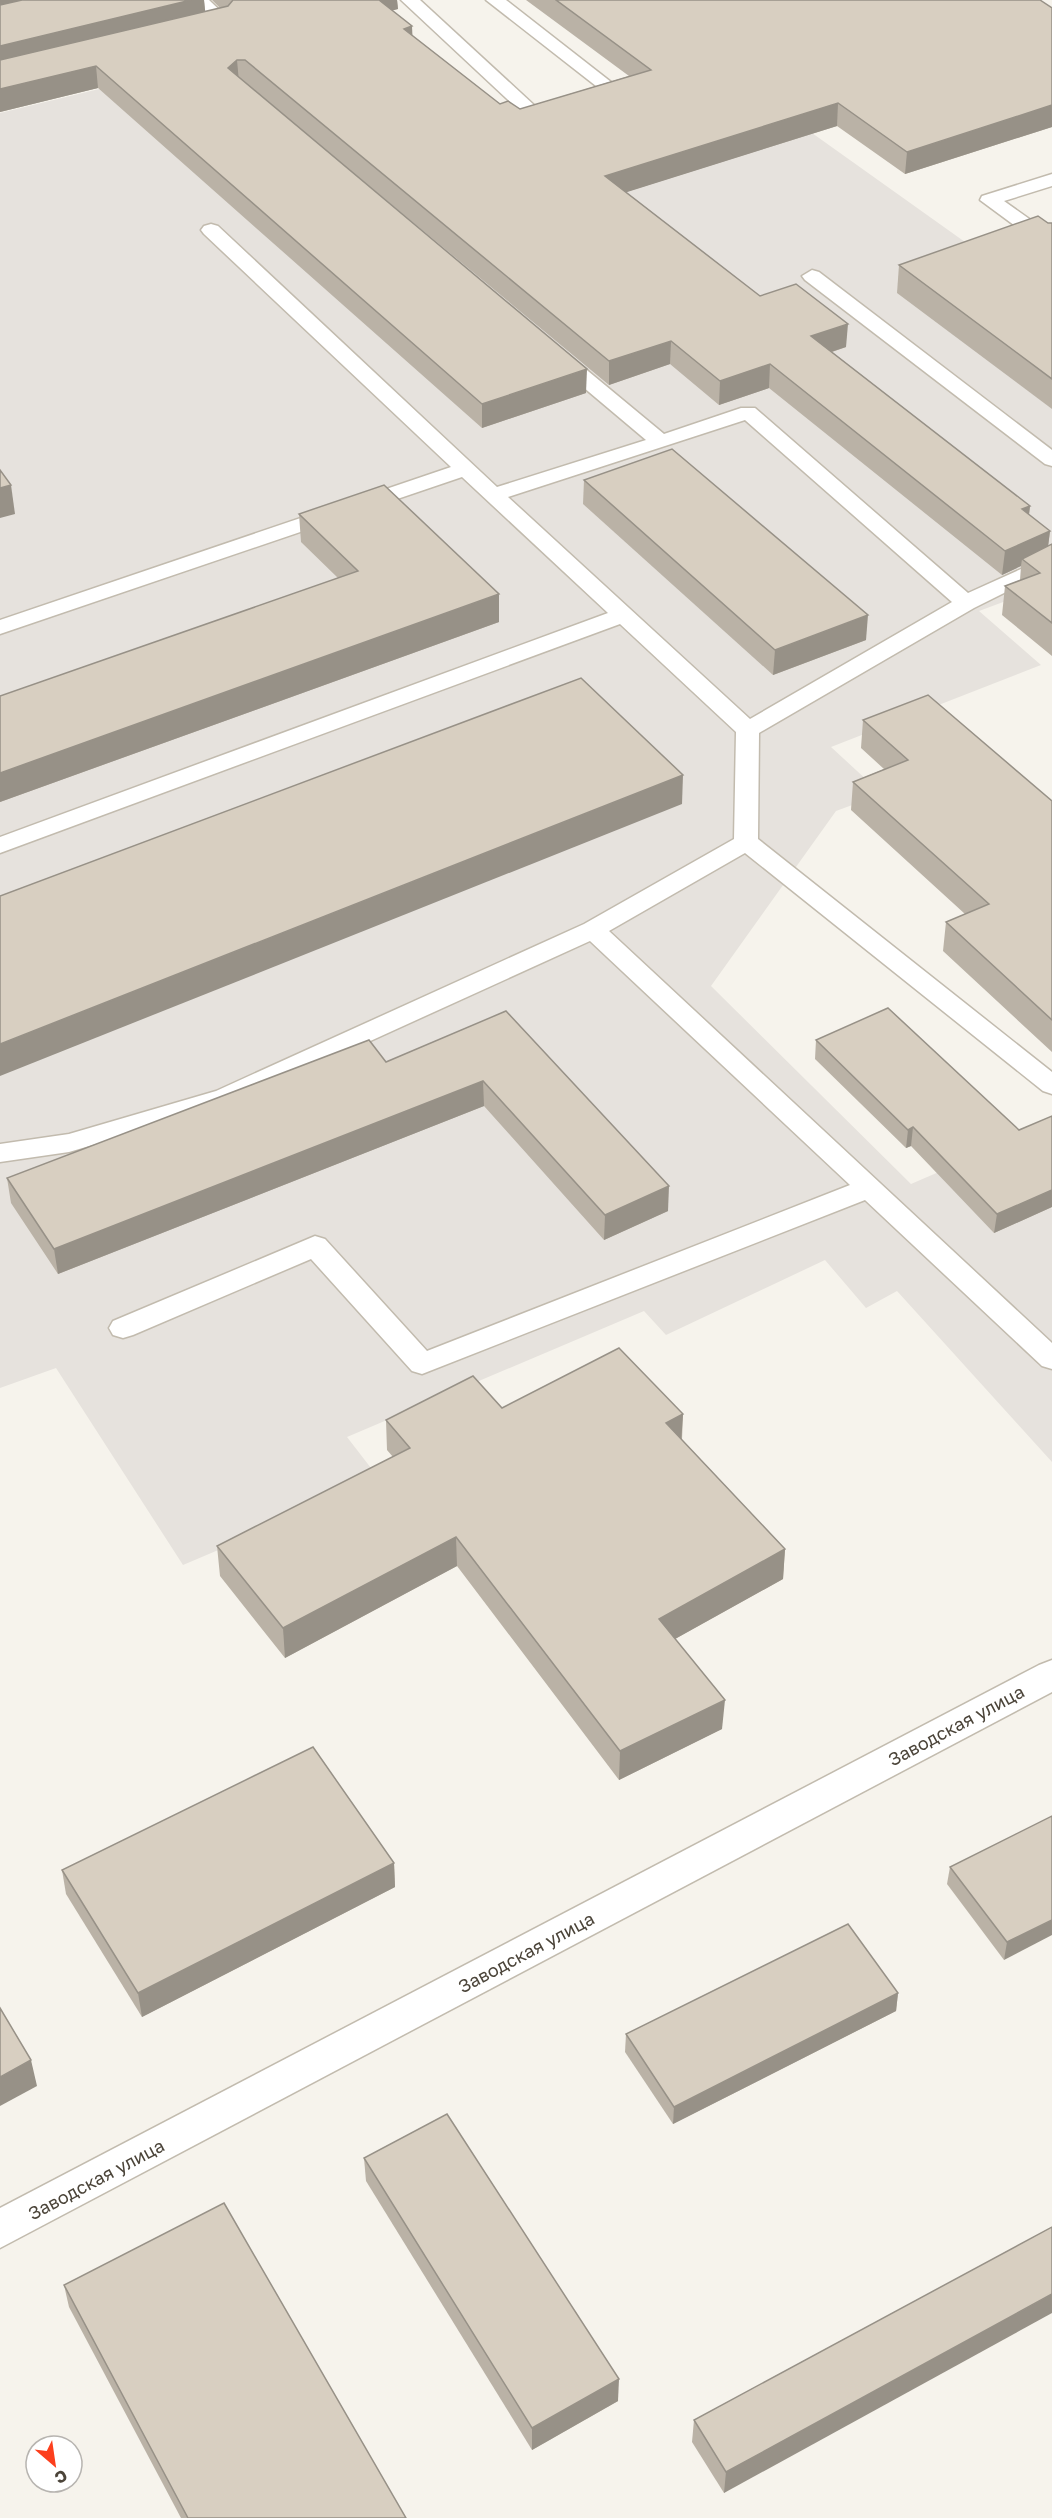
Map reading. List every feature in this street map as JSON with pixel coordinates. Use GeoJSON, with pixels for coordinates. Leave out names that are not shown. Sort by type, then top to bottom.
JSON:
{"type":"FeatureCollection","features":[{"type":"Feature","properties":{"kind":"street","name":"Заводская улица"},"geometry":{"type":"LineString","coordinates":[[0,2229],[1052,1675]]}},
{"type":"Feature","properties":{"kind":"lane"},"geometry":{"type":"LineString","coordinates":[[190,30],[223,22],[199,0]]}},
{"type":"Feature","properties":{"kind":"lane"},"geometry":{"type":"LineString","coordinates":[[410,0],[528,109]]}},
{"type":"Feature","properties":{"kind":"lane"},"geometry":{"type":"LineString","coordinates":[[495,0],[611,89]]}},
{"type":"Feature","properties":{"kind":"lane"},"geometry":{"type":"LineString","coordinates":[[1052,180],[989,200],[1052,244]]}},
{"type":"Feature","properties":{"kind":"lane"},"geometry":{"type":"LineString","coordinates":[[211,230],[465,469],[748,730],[746,842]]}},
{"type":"Feature","properties":{"kind":"lane"},"geometry":{"type":"LineString","coordinates":[[812,276],[1052,460]]}},
{"type":"Feature","properties":{"kind":"lane"},"geometry":{"type":"LineString","coordinates":[[542,342],[661,442]]}},
{"type":"Feature","properties":{"kind":"lane"},"geometry":{"type":"LineString","coordinates":[[494,495],[748,412],[966,603]]}},
{"type":"Feature","properties":{"kind":"lane"},"geometry":{"type":"LineString","coordinates":[[0,627],[465,469]]}},
{"type":"Feature","properties":{"kind":"lane"},"geometry":{"type":"LineString","coordinates":[[748,730],[966,603],[1052,561]]}},
{"type":"Feature","properties":{"kind":"lane"},"geometry":{"type":"LineString","coordinates":[[0,845],[622,615]]}},
{"type":"Feature","properties":{"kind":"lane"},"geometry":{"type":"LineString","coordinates":[[0,1153],[69,1143],[225,1097],[593,930],[746,842]]}},
{"type":"Feature","properties":{"kind":"lane"},"geometry":{"type":"LineString","coordinates":[[746,842],[1052,1085]]}},
{"type":"Feature","properties":{"kind":"lane"},"geometry":{"type":"LineString","coordinates":[[593,930],[1052,1359]]}},
{"type":"Feature","properties":{"kind":"lane"},"geometry":{"type":"LineString","coordinates":[[123,1328],[315,1245],[422,1364],[869,1188]]}},
{"type":"Feature","properties":{"kind":"shaded area"},"geometry":{"type":"Polygon","coordinates":[[[293,42],[465,187],[812,133],[1052,304],[1052,584],[979,611],[1041,665],[831,747],[882,794],[836,811],[711,986],[911,1184],[1038,1129],[1049,1206],[1052,1209],[1052,1462],[897,1291],[866,1308],[825,1260],[666,1335],[644,1311],[347,1437],[381,1481],[183,1565],[56,1368],[0,1388],[0,113],[293,42]]]}},
{"type":"Feature","properties":{"kind":"building"},"geometry":{"type":"Polygon","coordinates":[[[22,0],[191,0],[0,46],[0,5],[22,0]]]}},
{"type":"Feature","properties":{"kind":"building"},"geometry":{"type":"Polygon","coordinates":[[[233,0],[379,0],[412,26],[404,29],[500,104],[508,101],[520,109],[651,70],[556,0],[1040,0],[1052,8],[1052,105],[907,152],[838,103],[605,176],[760,296],[796,284],[848,324],[811,336],[1030,506],[1022,509],[1050,531],[1005,551],[770,364],[720,381],[671,341],[609,361],[245,60],[237,60],[228,68],[587,369],[482,404],[96,66],[0,89],[0,60],[228,6],[233,0]]]}},
{"type":"Feature","properties":{"kind":"building"},"geometry":{"type":"Polygon","coordinates":[[[1038,216],[1052,223],[1052,379],[899,265],[1038,216]]]}},
{"type":"Feature","properties":{"kind":"building"},"geometry":{"type":"Polygon","coordinates":[[[672,449],[868,615],[775,650],[584,480],[672,449]]]}},
{"type":"Feature","properties":{"kind":"building"},"geometry":{"type":"Polygon","coordinates":[[[0,470],[11,485],[0,488],[0,470]]]}},
{"type":"Feature","properties":{"kind":"building"},"geometry":{"type":"Polygon","coordinates":[[[384,485],[499,594],[0,773],[0,696],[358,571],[299,514],[384,485]]]}},
{"type":"Feature","properties":{"kind":"building"},"geometry":{"type":"Polygon","coordinates":[[[1052,544],[1052,623],[1005,586],[1040,573],[1022,559],[1052,544]]]}},
{"type":"Feature","properties":{"kind":"building"},"geometry":{"type":"Polygon","coordinates":[[[581,678],[683,775],[0,1044],[0,896],[581,678]]]}},
{"type":"Feature","properties":{"kind":"building"},"geometry":{"type":"Polygon","coordinates":[[[928,695],[1052,801],[1052,1020],[946,922],[989,904],[853,782],[908,760],[863,720],[928,695]]]}},
{"type":"Feature","properties":{"kind":"building"},"geometry":{"type":"Polygon","coordinates":[[[888,1008],[1019,1130],[1052,1116],[1052,1190],[997,1214],[913,1127],[908,1130],[816,1040],[888,1008]]]}},
{"type":"Feature","properties":{"kind":"building"},"geometry":{"type":"Polygon","coordinates":[[[506,1011],[669,1186],[605,1215],[483,1081],[54,1249],[7,1178],[369,1040],[386,1062],[506,1011]]]}},
{"type":"Feature","properties":{"kind":"building"},"geometry":{"type":"Polygon","coordinates":[[[619,1348],[683,1414],[666,1423],[785,1549],[659,1619],[725,1700],[620,1751],[456,1537],[283,1628],[217,1546],[410,1448],[386,1420],[473,1376],[502,1408],[619,1348]]]}},
{"type":"Feature","properties":{"kind":"building"},"geometry":{"type":"Polygon","coordinates":[[[313,1747],[394,1863],[138,1993],[62,1870],[313,1747]]]}},
{"type":"Feature","properties":{"kind":"building"},"geometry":{"type":"Polygon","coordinates":[[[1052,1816],[1052,1920],[1007,1942],[950,1867],[1052,1816]]]}},
{"type":"Feature","properties":{"kind":"building"},"geometry":{"type":"Polygon","coordinates":[[[848,1924],[898,1993],[674,2107],[626,2034],[848,1924]]]}},
{"type":"Feature","properties":{"kind":"building"},"geometry":{"type":"Polygon","coordinates":[[[0,2008],[31,2060],[0,2077],[0,2008]]]}},
{"type":"Feature","properties":{"kind":"building"},"geometry":{"type":"Polygon","coordinates":[[[447,2114],[619,2379],[532,2428],[364,2158],[447,2114]]]}},
{"type":"Feature","properties":{"kind":"building"},"geometry":{"type":"Polygon","coordinates":[[[224,2203],[406,2518],[188,2518],[64,2285],[224,2203]]]}},
{"type":"Feature","properties":{"kind":"building"},"geometry":{"type":"Polygon","coordinates":[[[1052,2227],[1052,2294],[726,2472],[694,2420],[1052,2227]]]}}]}
